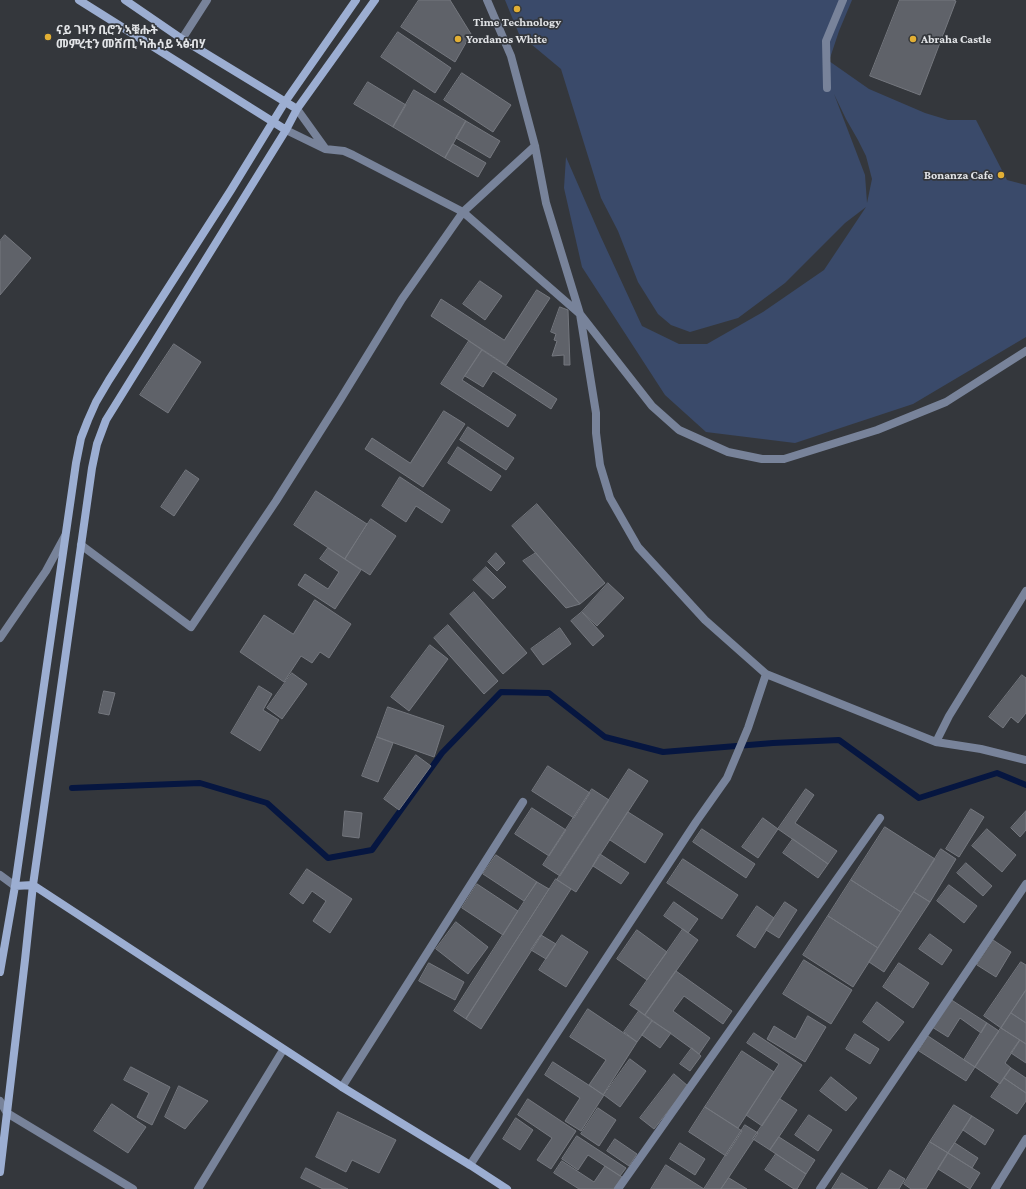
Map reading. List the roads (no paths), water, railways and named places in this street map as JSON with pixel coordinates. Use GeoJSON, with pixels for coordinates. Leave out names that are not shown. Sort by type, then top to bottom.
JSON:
{"type":"FeatureCollection","features":[{"type":"Feature","properties":{"kind":"main road"},"geometry":{"type":"LineString","coordinates":[[79,0],[286,130]]}},
{"type":"Feature","properties":{"kind":"main road"},"geometry":{"type":"LineString","coordinates":[[125,0],[182,39],[297,109]]}},
{"type":"Feature","properties":{"kind":"main road"},"geometry":{"type":"LineString","coordinates":[[0,972],[15,886],[76,463],[81,438],[96,402],[113,373],[231,190],[285,102],[356,0]]}},
{"type":"Feature","properties":{"kind":"main road"},"geometry":{"type":"LineString","coordinates":[[0,1172],[33,885],[96,444],[106,420],[286,130],[297,109],[375,0]]}},
{"type":"Feature","properties":{"kind":"main road"},"geometry":{"type":"LineString","coordinates":[[15,886],[33,885],[283,1050],[470,1164],[507,1189]]}},
{"type":"Feature","properties":{"kind":"street"},"geometry":{"type":"LineString","coordinates":[[182,39],[208,0]]}},
{"type":"Feature","properties":{"kind":"street"},"geometry":{"type":"LineString","coordinates":[[487,0],[511,56],[535,146],[546,203],[580,314],[596,413],[596,434],[600,465],[610,498],[638,547],[705,620],[766,674],[936,742],[981,749],[1026,760]]}},
{"type":"Feature","properties":{"kind":"street"},"geometry":{"type":"LineString","coordinates":[[827,88],[826,41],[843,0]]}},
{"type":"Feature","properties":{"kind":"street"},"geometry":{"type":"LineString","coordinates":[[297,109],[325,149]]}},
{"type":"Feature","properties":{"kind":"street"},"geometry":{"type":"LineString","coordinates":[[286,130],[325,149],[344,151],[353,155],[463,212],[580,314],[652,406],[679,430],[728,452],[762,459],[784,459],[877,430],[946,402],[1026,351]]}},
{"type":"Feature","properties":{"kind":"street"},"geometry":{"type":"LineString","coordinates":[[81,545],[192,627],[280,494],[402,299],[463,212],[535,146]]}},
{"type":"Feature","properties":{"kind":"street"},"geometry":{"type":"LineString","coordinates":[[0,638],[46,571],[66,535]]}},
{"type":"Feature","properties":{"kind":"street"},"geometry":{"type":"LineString","coordinates":[[936,742],[949,716],[1026,591]]}},
{"type":"Feature","properties":{"kind":"street"},"geometry":{"type":"LineString","coordinates":[[470,1164],[696,822],[727,778],[748,728],[766,674]]}},
{"type":"Feature","properties":{"kind":"street"},"geometry":{"type":"LineString","coordinates":[[342,1087],[523,802]]}},
{"type":"Feature","properties":{"kind":"street"},"geometry":{"type":"LineString","coordinates":[[618,1189],[880,818]]}},
{"type":"Feature","properties":{"kind":"street"},"geometry":{"type":"LineString","coordinates":[[0,875],[15,886]]}},
{"type":"Feature","properties":{"kind":"street"},"geometry":{"type":"LineString","coordinates":[[820,1189],[1026,884]]}},
{"type":"Feature","properties":{"kind":"street"},"geometry":{"type":"LineString","coordinates":[[198,1189],[283,1050]]}},
{"type":"Feature","properties":{"kind":"street"},"geometry":{"type":"LineString","coordinates":[[0,1101],[7,1113],[133,1189]]}},
{"type":"Feature","properties":{"kind":"street"},"geometry":{"type":"LineString","coordinates":[[995,1189],[1026,1139]]}},
{"type":"Feature","properties":{"kind":"waterway"},"geometry":{"type":"LineString","coordinates":[[72,788],[200,783],[267,803],[328,858],[372,850],[442,753],[501,692],[549,693],[605,737],[663,752],[773,743],[839,740],[919,798],[997,773],[1026,785]]}},
{"type":"Feature","properties":{"kind":"place","name":"Time Technology"},"geometry":{"type":"Point","coordinates":[517,9]}},
{"type":"Feature","properties":{"kind":"place","name":"ናይ ገዛን ቢሮን ኣቑሑት መምረቲን መሸጢ ካሕሳይ ኣፅብሃ"},"geometry":{"type":"Point","coordinates":[48,37]}},
{"type":"Feature","properties":{"kind":"place","name":"Yordanos White"},"geometry":{"type":"Point","coordinates":[458,39]}},
{"type":"Feature","properties":{"kind":"place","name":"Abraha Castle"},"geometry":{"type":"Point","coordinates":[913,39]}},
{"type":"Feature","properties":{"kind":"place","name":"Bonanza Cafe"},"geometry":{"type":"Point","coordinates":[1001,175]}}]}
